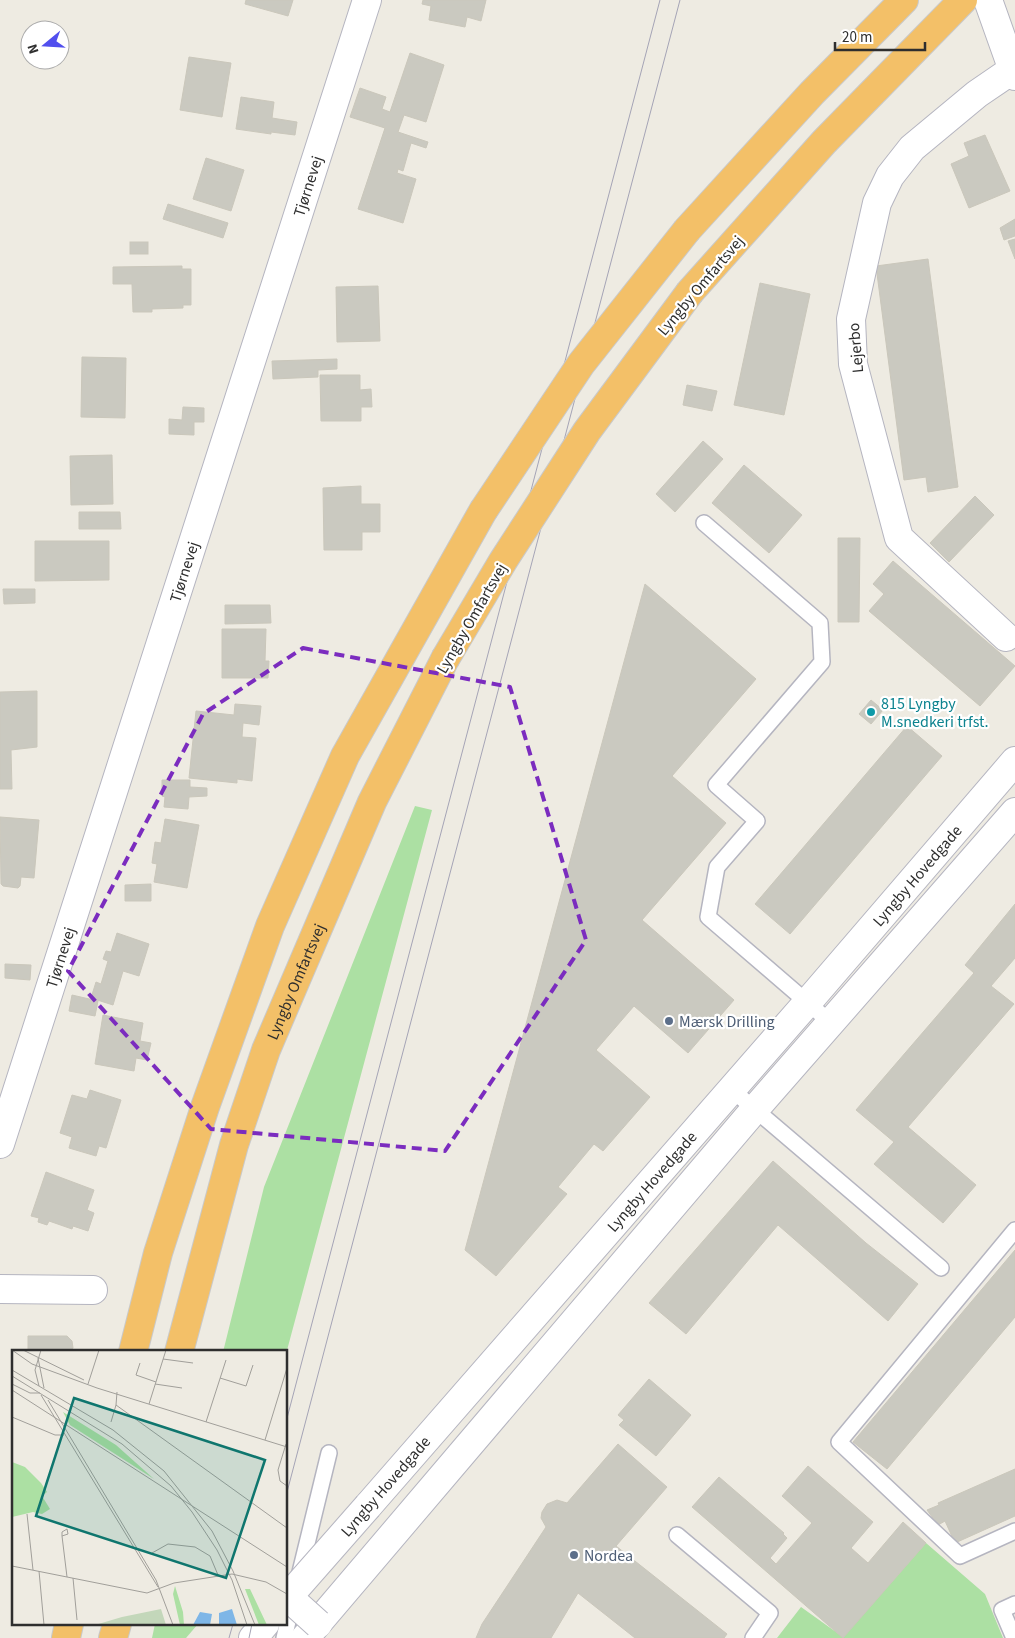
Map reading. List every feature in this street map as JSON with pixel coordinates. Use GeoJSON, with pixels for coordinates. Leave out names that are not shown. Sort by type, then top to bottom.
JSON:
{"type":"FeatureCollection","features":[{"type":"Feature","properties":{"kind":"highway"},"geometry":{"type":"LineString","coordinates":[[134,1350],[158,1253],[205,1107],[270,926],[345,756],[483,511],[580,364],[687,230],[812,93],[904,0]]}},
{"type":"Feature","properties":{"kind":"highway","name":"Lyngby Omfartsvej"},"geometry":{"type":"LineString","coordinates":[[180,1350],[234,1145],[266,1050],[372,802],[445,659],[503,561],[587,430],[690,292],[824,142],[963,0]]}},
{"type":"Feature","properties":{"kind":"street","name":"Tjørnevej"},"geometry":{"type":"LineString","coordinates":[[0,1144],[367,0]]}},
{"type":"Feature","properties":{"kind":"street"},"geometry":{"type":"LineString","coordinates":[[988,0],[1014,73]]}},
{"type":"Feature","properties":{"kind":"street","name":"Lejerbo"},"geometry":{"type":"LineString","coordinates":[[1006,637],[899,538],[853,364],[851,319],[877,203],[890,176],[912,148],[977,94],[1014,73]]}},
{"type":"Feature","properties":{"kind":"street","name":"Lyngby Hovedgade"},"geometry":{"type":"LineString","coordinates":[[288,1597],[807,1003],[1015,761]]}},
{"type":"Feature","properties":{"kind":"street"},"geometry":{"type":"LineString","coordinates":[[981,800],[1010,817]]}},
{"type":"Feature","properties":{"kind":"street","name":"Lyngby Hovedgade"},"geometry":{"type":"LineString","coordinates":[[315,1633],[342,1594],[755,1109],[1010,817]]}},
{"type":"Feature","properties":{"kind":"street"},"geometry":{"type":"LineString","coordinates":[[0,1289],[93,1290]]}},
{"type":"Feature","properties":{"kind":"street"},"geometry":{"type":"LineString","coordinates":[[288,1599],[315,1633]]}},
{"type":"Feature","properties":{"kind":"street"},"geometry":{"type":"LineString","coordinates":[[253,1638],[263,1626]]}},
{"type":"Feature","properties":{"kind":"lane"},"geometry":{"type":"LineString","coordinates":[[704,523],[820,624],[822,662],[716,785],[757,821],[717,867],[708,917],[830,1022]]}},
{"type":"Feature","properties":{"kind":"lane"},"geometry":{"type":"LineString","coordinates":[[731,1089],[942,1268]]}},
{"type":"Feature","properties":{"kind":"lane"},"geometry":{"type":"LineString","coordinates":[[1015,1230],[839,1442],[960,1556],[1015,1531]]}},
{"type":"Feature","properties":{"kind":"lane"},"geometry":{"type":"LineString","coordinates":[[288,1622],[329,1453]]}},
{"type":"Feature","properties":{"kind":"lane"},"geometry":{"type":"LineString","coordinates":[[678,1535],[770,1613],[753,1638]]}},
{"type":"Feature","properties":{"kind":"lane"},"geometry":{"type":"LineString","coordinates":[[1014,1638],[1002,1610],[1015,1604]]}},
{"type":"Feature","properties":{"kind":"highlighted area"},"geometry":{"type":"Polygon","coordinates":[[[303,648],[510,687],[586,940],[445,1151],[211,1129],[68,971],[203,714],[303,648]]]}},
{"type":"Feature","properties":{"kind":"green space"},"geometry":{"type":"Polygon","coordinates":[[[415,806],[432,810],[287,1350],[223,1350],[264,1187],[415,806]]]}},
{"type":"Feature","properties":{"kind":"green space"},"geometry":{"type":"Polygon","coordinates":[[[926,1543],[985,1594],[1003,1638],[777,1638],[801,1607],[843,1637],[926,1543]]]}},
{"type":"Feature","properties":{"kind":"green space"},"geometry":{"type":"Polygon","coordinates":[[[155,1626],[196,1626],[186,1638],[152,1638],[155,1626]]]}},
{"type":"Feature","properties":{"kind":"building"},"geometry":{"type":"Polygon","coordinates":[[[246,0],[293,0],[288,16],[245,4],[246,0]]]}},
{"type":"Feature","properties":{"kind":"building"},"geometry":{"type":"Polygon","coordinates":[[[423,0],[486,0],[481,21],[467,17],[465,27],[429,20],[431,6],[422,4],[423,0]]]}},
{"type":"Feature","properties":{"kind":"building"},"geometry":{"type":"Polygon","coordinates":[[[410,53],[444,65],[426,122],[404,115],[398,132],[428,142],[426,148],[411,143],[403,171],[398,169],[397,173],[416,179],[403,223],[358,209],[385,128],[350,117],[360,88],[386,97],[382,109],[390,112],[410,53]]]}},
{"type":"Feature","properties":{"kind":"building"},"geometry":{"type":"Polygon","coordinates":[[[189,57],[231,63],[222,117],[180,110],[189,57]]]}},
{"type":"Feature","properties":{"kind":"building"},"geometry":{"type":"Polygon","coordinates":[[[241,97],[274,102],[272,118],[297,122],[295,135],[236,129],[241,97]]]}},
{"type":"Feature","properties":{"kind":"building"},"geometry":{"type":"Polygon","coordinates":[[[985,135],[1010,191],[969,208],[951,164],[969,156],[964,143],[985,135]]]}},
{"type":"Feature","properties":{"kind":"building"},"geometry":{"type":"Polygon","coordinates":[[[206,158],[244,170],[231,211],[193,199],[206,158]]]}},
{"type":"Feature","properties":{"kind":"building"},"geometry":{"type":"Polygon","coordinates":[[[168,204],[228,223],[223,238],[163,219],[168,204]]]}},
{"type":"Feature","properties":{"kind":"building"},"geometry":{"type":"Polygon","coordinates":[[[1015,219],[1015,236],[1004,240],[1000,228],[1015,219]]]}},
{"type":"Feature","properties":{"kind":"building"},"geometry":{"type":"Polygon","coordinates":[[[1015,239],[1015,259],[1008,241],[1015,239]]]}},
{"type":"Feature","properties":{"kind":"building"},"geometry":{"type":"Polygon","coordinates":[[[130,242],[148,242],[148,254],[130,254],[130,242]]]}},
{"type":"Feature","properties":{"kind":"building"},"geometry":{"type":"Polygon","coordinates":[[[928,259],[958,487],[928,492],[926,477],[904,480],[876,266],[928,259]]]}},
{"type":"Feature","properties":{"kind":"building"},"geometry":{"type":"Polygon","coordinates":[[[182,266],[182,269],[191,269],[191,305],[183,305],[183,308],[152,309],[152,312],[133,312],[132,284],[113,284],[113,267],[182,266]]]}},
{"type":"Feature","properties":{"kind":"building"},"geometry":{"type":"Polygon","coordinates":[[[760,283],[810,294],[784,415],[734,405],[760,283]]]}},
{"type":"Feature","properties":{"kind":"building"},"geometry":{"type":"Polygon","coordinates":[[[378,286],[380,341],[337,342],[336,287],[378,286]]]}},
{"type":"Feature","properties":{"kind":"building"},"geometry":{"type":"Polygon","coordinates":[[[82,357],[126,358],[125,418],[81,417],[82,357]]]}},
{"type":"Feature","properties":{"kind":"building"},"geometry":{"type":"Polygon","coordinates":[[[337,359],[337,369],[318,370],[318,377],[273,379],[272,361],[337,359]]]}},
{"type":"Feature","properties":{"kind":"building"},"geometry":{"type":"Polygon","coordinates":[[[320,375],[360,375],[360,390],[371,389],[372,407],[361,407],[361,421],[321,421],[320,375]]]}},
{"type":"Feature","properties":{"kind":"building"},"geometry":{"type":"Polygon","coordinates":[[[687,385],[717,391],[712,411],[683,405],[687,385]]]}},
{"type":"Feature","properties":{"kind":"building"},"geometry":{"type":"Polygon","coordinates":[[[183,407],[204,408],[204,422],[194,422],[194,435],[169,434],[169,419],[182,420],[183,407]]]}},
{"type":"Feature","properties":{"kind":"building"},"geometry":{"type":"Polygon","coordinates":[[[703,441],[723,459],[675,512],[656,494],[703,441]]]}},
{"type":"Feature","properties":{"kind":"building"},"geometry":{"type":"Polygon","coordinates":[[[112,455],[113,504],[71,505],[70,456],[112,455]]]}},
{"type":"Feature","properties":{"kind":"building"},"geometry":{"type":"Polygon","coordinates":[[[744,465],[802,515],[769,553],[712,503],[744,465]]]}},
{"type":"Feature","properties":{"kind":"building"},"geometry":{"type":"Polygon","coordinates":[[[361,486],[361,504],[380,504],[380,532],[362,532],[362,550],[324,550],[323,488],[361,486]]]}},
{"type":"Feature","properties":{"kind":"building"},"geometry":{"type":"Polygon","coordinates":[[[975,496],[994,515],[949,562],[930,543],[975,496]]]}},
{"type":"Feature","properties":{"kind":"building"},"geometry":{"type":"Polygon","coordinates":[[[79,512],[120,512],[121,529],[79,529],[79,512]]]}},
{"type":"Feature","properties":{"kind":"building"},"geometry":{"type":"Polygon","coordinates":[[[838,538],[860,538],[859,622],[838,622],[838,538]]]}},
{"type":"Feature","properties":{"kind":"building"},"geometry":{"type":"Polygon","coordinates":[[[35,541],[109,541],[109,580],[35,581],[35,541]]]}},
{"type":"Feature","properties":{"kind":"building"},"geometry":{"type":"Polygon","coordinates":[[[893,561],[1015,666],[980,706],[869,611],[884,594],[873,584],[893,561]]]}},
{"type":"Feature","properties":{"kind":"building"},"geometry":{"type":"Polygon","coordinates":[[[645,584],[756,679],[672,776],[726,823],[642,920],[734,1000],[688,1053],[634,1006],[596,1050],[650,1097],[603,1151],[594,1144],[558,1187],[567,1194],[496,1276],[465,1250],[645,584]]]}},
{"type":"Feature","properties":{"kind":"building"},"geometry":{"type":"Polygon","coordinates":[[[3,589],[35,589],[35,603],[4,604],[3,589]]]}},
{"type":"Feature","properties":{"kind":"building"},"geometry":{"type":"Polygon","coordinates":[[[225,605],[270,605],[271,623],[225,624],[225,605]]]}},
{"type":"Feature","properties":{"kind":"building"},"geometry":{"type":"Polygon","coordinates":[[[222,629],[266,629],[265,661],[269,661],[268,678],[222,678],[222,629]]]}},
{"type":"Feature","properties":{"kind":"building"},"geometry":{"type":"Polygon","coordinates":[[[37,691],[37,747],[11,750],[12,789],[0,789],[0,692],[37,691]]]}},
{"type":"Feature","properties":{"kind":"building","name":"815 Lyngby M.snedkeri trfst."},"geometry":{"type":"Polygon","coordinates":[[[871,700],[883,710],[871,724],[859,714],[871,700]]]}},
{"type":"Feature","properties":{"kind":"building"},"geometry":{"type":"Polygon","coordinates":[[[235,704],[261,706],[259,725],[243,723],[242,737],[256,738],[252,781],[237,779],[237,783],[189,778],[196,711],[234,715],[235,704]]]}},
{"type":"Feature","properties":{"kind":"building"},"geometry":{"type":"Polygon","coordinates":[[[907,726],[942,756],[790,934],[755,904],[907,726]]]}},
{"type":"Feature","properties":{"kind":"building"},"geometry":{"type":"Polygon","coordinates":[[[162,780],[190,780],[190,787],[207,788],[207,796],[189,797],[188,809],[164,807],[165,797],[162,796],[162,780]]]}},
{"type":"Feature","properties":{"kind":"building"},"geometry":{"type":"Polygon","coordinates":[[[0,817],[39,820],[34,878],[21,877],[18,888],[1,884],[0,817]]]}},
{"type":"Feature","properties":{"kind":"building"},"geometry":{"type":"Polygon","coordinates":[[[165,819],[199,825],[187,888],[154,882],[157,864],[152,863],[155,842],[161,843],[165,819]]]}},
{"type":"Feature","properties":{"kind":"building"},"geometry":{"type":"Polygon","coordinates":[[[151,884],[151,901],[125,901],[125,885],[151,884]]]}},
{"type":"Feature","properties":{"kind":"building"},"geometry":{"type":"Polygon","coordinates":[[[1015,904],[1015,958],[991,986],[1014,1004],[908,1127],[976,1185],[943,1223],[874,1164],[894,1142],[856,1110],[974,973],[965,965],[1015,904]]]}},
{"type":"Feature","properties":{"kind":"building"},"geometry":{"type":"Polygon","coordinates":[[[117,933],[149,944],[139,976],[123,971],[113,1005],[91,998],[96,982],[101,984],[108,961],[103,959],[106,951],[111,952],[117,933]]]}},
{"type":"Feature","properties":{"kind":"building"},"geometry":{"type":"Polygon","coordinates":[[[5,964],[31,965],[30,980],[5,978],[5,964]]]}},
{"type":"Feature","properties":{"kind":"building"},"geometry":{"type":"Polygon","coordinates":[[[72,995],[98,1001],[95,1016],[69,1011],[72,995]]]}},
{"type":"Feature","properties":{"kind":"building"},"geometry":{"type":"Polygon","coordinates":[[[103,1015],[143,1023],[140,1041],[151,1043],[147,1060],[136,1058],[134,1071],[95,1064],[103,1015]]]}},
{"type":"Feature","properties":{"kind":"building"},"geometry":{"type":"Polygon","coordinates":[[[90,1090],[121,1100],[106,1148],[99,1146],[96,1156],[69,1148],[72,1137],[60,1133],[72,1095],[87,1099],[90,1090]]]}},
{"type":"Feature","properties":{"kind":"building"},"geometry":{"type":"Polygon","coordinates":[[[773,1161],[866,1243],[918,1284],[888,1321],[778,1225],[686,1334],[649,1303],[773,1161]]]}},
{"type":"Feature","properties":{"kind":"building"},"geometry":{"type":"Polygon","coordinates":[[[46,1172],[94,1190],[87,1210],[94,1213],[88,1231],[73,1226],[72,1229],[49,1221],[47,1225],[38,1222],[39,1218],[31,1216],[46,1172]]]}},
{"type":"Feature","properties":{"kind":"building"},"geometry":{"type":"Polygon","coordinates":[[[1015,1250],[1015,1317],[887,1469],[853,1442],[1015,1250]]]}},
{"type":"Feature","properties":{"kind":"building"},"geometry":{"type":"Polygon","coordinates":[[[28,1336],[67,1336],[72,1341],[73,1348],[72,1350],[28,1350],[28,1336]]]}},
{"type":"Feature","properties":{"kind":"building"},"geometry":{"type":"Polygon","coordinates":[[[649,1379],[691,1415],[656,1456],[619,1425],[624,1420],[618,1415],[649,1379]]]}},
{"type":"Feature","properties":{"kind":"building"},"geometry":{"type":"Polygon","coordinates":[[[618,1444],[667,1487],[616,1546],[727,1634],[724,1638],[635,1638],[578,1593],[551,1638],[476,1638],[482,1624],[546,1527],[541,1518],[547,1504],[557,1500],[567,1503],[618,1444]]]}},
{"type":"Feature","properties":{"kind":"building"},"geometry":{"type":"Polygon","coordinates":[[[808,1466],[873,1522],[851,1548],[868,1563],[903,1522],[926,1543],[843,1638],[692,1507],[719,1477],[784,1533],[787,1538],[770,1558],[776,1564],[812,1523],[782,1496],[808,1466]]]}},
{"type":"Feature","properties":{"kind":"building"},"geometry":{"type":"Polygon","coordinates":[[[1015,1469],[1015,1516],[955,1543],[945,1521],[938,1525],[927,1510],[939,1505],[938,1503],[1015,1469]]]}},
{"type":"Feature","properties":{"kind":"tram line"},"geometry":{"type":"LineString","coordinates":[[288,1414],[660,0]]}},
{"type":"Feature","properties":{"kind":"tram line"},"geometry":{"type":"LineString","coordinates":[[288,1488],[680,0]]}},
{"type":"Feature","properties":{"kind":"tram line"},"geometry":{"type":"LineString","coordinates":[[229,1638],[232,1626]]}},
{"type":"Feature","properties":{"kind":"tram line"},"geometry":{"type":"LineString","coordinates":[[249,1638],[252,1626]]}},
{"type":"Feature","properties":{"kind":"place","name":"815 Lyngby M.snedkeri trfst."},"geometry":{"type":"Point","coordinates":[871,712]}},
{"type":"Feature","properties":{"kind":"place","name":"Mærsk Drilling"},"geometry":{"type":"Point","coordinates":[669,1021]}},
{"type":"Feature","properties":{"kind":"place","name":"Nordea"},"geometry":{"type":"Point","coordinates":[574,1555]}}]}
